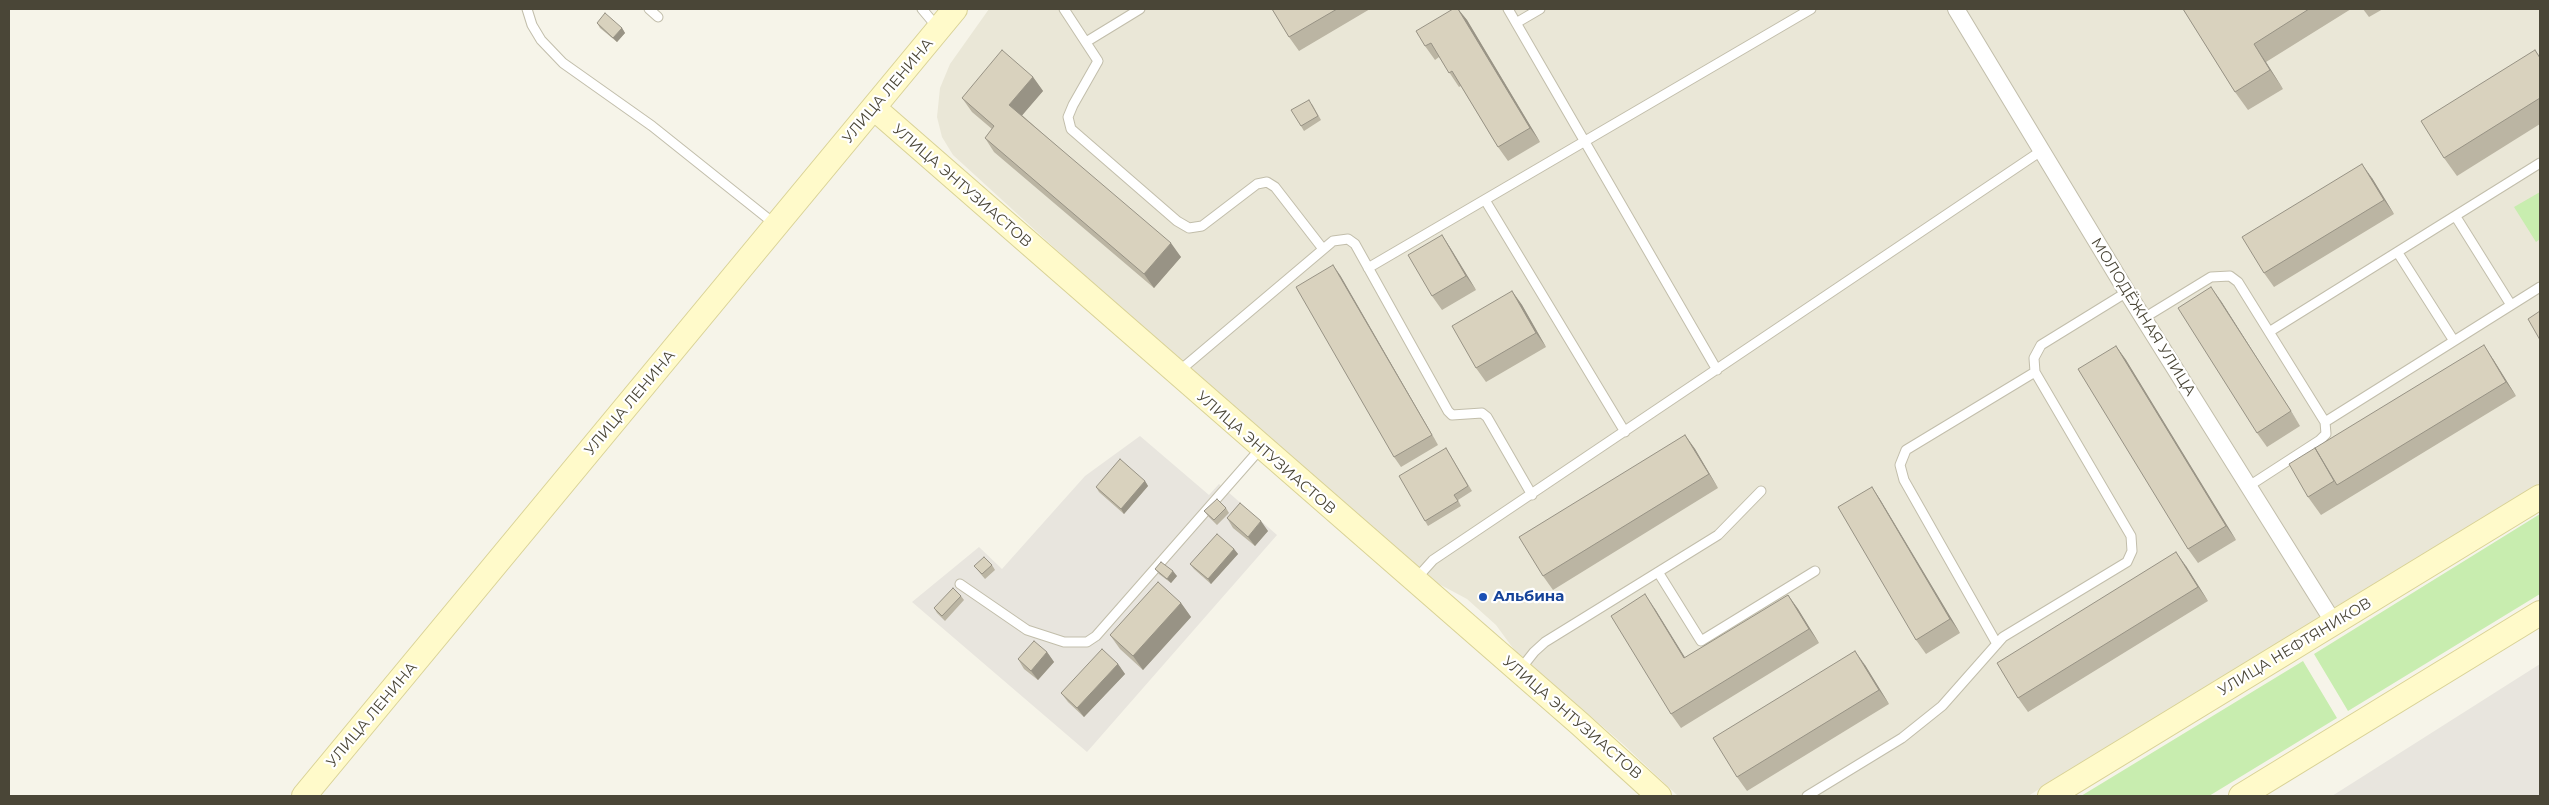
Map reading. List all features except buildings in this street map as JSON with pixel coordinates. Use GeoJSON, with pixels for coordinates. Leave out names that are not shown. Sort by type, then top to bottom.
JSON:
{"type":"FeatureCollection","features":[{"type":"Feature","properties":{"kind":"main road","name":"УЛИЦА ЛЕНИНА"},"geometry":{"type":"LineString","coordinates":[[304,796],[955,9]]}},
{"type":"Feature","properties":{"kind":"main road","name":"УЛИЦА ЭНТУЗИАСТОВ"},"geometry":{"type":"LineString","coordinates":[[874,108],[1176,374],[1519,671],[1659,796]]}},
{"type":"Feature","properties":{"kind":"main road","name":"УЛИЦА НЕФТЯНИКОВ"},"geometry":{"type":"LineString","coordinates":[[2050,796],[2540,497]]}},
{"type":"Feature","properties":{"kind":"main road"},"geometry":{"type":"LineString","coordinates":[[2241,796],[2540,613]]}},
{"type":"Feature","properties":{"kind":"street","name":"МОЛОДЁЖНАЯ УЛИЦА"},"geometry":{"type":"LineString","coordinates":[[1956,9],[2127,292],[2334,623]]}},
{"type":"Feature","properties":{"kind":"lane"},"geometry":{"type":"LineString","coordinates":[[527,9],[532,25],[541,40],[563,63],[652,126],[776,225]]}},
{"type":"Feature","properties":{"kind":"lane"},"geometry":{"type":"LineString","coordinates":[[649,9],[658,17]]}},
{"type":"Feature","properties":{"kind":"lane"},"geometry":{"type":"LineString","coordinates":[[922,9],[939,30]]}},
{"type":"Feature","properties":{"kind":"lane"},"geometry":{"type":"LineString","coordinates":[[1064,9],[1098,61],[1073,105],[1068,118],[1071,129],[1170,215],[1189,228],[1202,226],[1257,184],[1267,182],[1275,187],[1323,249]]}},
{"type":"Feature","properties":{"kind":"lane"},"geometry":{"type":"LineString","coordinates":[[1086,42],[1140,9]]}},
{"type":"Feature","properties":{"kind":"lane"},"geometry":{"type":"LineString","coordinates":[[1508,9],[1717,370]]}},
{"type":"Feature","properties":{"kind":"lane"},"geometry":{"type":"LineString","coordinates":[[1516,23],[1540,9]]}},
{"type":"Feature","properties":{"kind":"lane"},"geometry":{"type":"LineString","coordinates":[[1368,268],[1811,9]]}},
{"type":"Feature","properties":{"kind":"lane"},"geometry":{"type":"LineString","coordinates":[[1414,581],[1433,560],[2041,151]]}},
{"type":"Feature","properties":{"kind":"lane"},"geometry":{"type":"LineString","coordinates":[[2269,332],[2540,163]]}},
{"type":"Feature","properties":{"kind":"lane"},"geometry":{"type":"LineString","coordinates":[[1485,200],[1625,432]]}},
{"type":"Feature","properties":{"kind":"lane"},"geometry":{"type":"LineString","coordinates":[[2456,217],[2511,305]]}},
{"type":"Feature","properties":{"kind":"lane"},"geometry":{"type":"LineString","coordinates":[[1176,374],[1333,241],[1348,239],[1354,244],[1368,268],[1448,411],[1452,415],[1482,413],[1487,418],[1532,495]]}},
{"type":"Feature","properties":{"kind":"lane"},"geometry":{"type":"LineString","coordinates":[[2398,253],[2454,341]]}},
{"type":"Feature","properties":{"kind":"lane"},"geometry":{"type":"LineString","coordinates":[[2144,318],[2211,277],[2220,275],[2230,276],[2238,282],[2325,422],[2326,434],[2320,440],[2249,486]]}},
{"type":"Feature","properties":{"kind":"lane"},"geometry":{"type":"LineString","coordinates":[[2325,422],[2540,287]]}},
{"type":"Feature","properties":{"kind":"lane"},"geometry":{"type":"LineString","coordinates":[[1806,796],[1902,738],[1942,706],[2003,636],[2127,562],[2132,551],[2132,536],[2035,372],[2034,358],[2041,345],[2127,292]]}},
{"type":"Feature","properties":{"kind":"lane"},"geometry":{"type":"LineString","coordinates":[[1997,644],[1904,480],[1900,465],[1906,450],[2035,372]]}},
{"type":"Feature","properties":{"kind":"lane"},"geometry":{"type":"LineString","coordinates":[[960,584],[1027,630],[1064,642],[1086,642],[1096,636],[1261,448]]}},
{"type":"Feature","properties":{"kind":"lane"},"geometry":{"type":"LineString","coordinates":[[1519,671],[1534,652],[1545,642],[1718,535],[1761,491]]}},
{"type":"Feature","properties":{"kind":"lane"},"geometry":{"type":"LineString","coordinates":[[1658,572],[1702,641],[1815,571]]}},
{"type":"Feature","properties":{"kind":"shaded area"},"geometry":{"type":"Polygon","coordinates":[[[989,9],[2540,9],[2540,483],[2028,796],[1678,796],[1624,745],[1515,651],[1496,625],[1467,599],[1437,583],[1120,308],[953,155],[942,137],[937,117],[940,88],[950,64],[989,9]]]}},
{"type":"Feature","properties":{"kind":"shaded area"},"geometry":{"type":"Polygon","coordinates":[[[1140,436],[1209,495],[1219,484],[1277,535],[1087,752],[912,602],[979,547],[1002,569],[1085,476],[1140,436]]]}},
{"type":"Feature","properties":{"kind":"shaded area"},"geometry":{"type":"Polygon","coordinates":[[[2540,664],[2540,796],[2332,796],[2540,664]]]}},
{"type":"Feature","properties":{"kind":"green space"},"geometry":{"type":"Polygon","coordinates":[[[2540,192],[2540,239],[2536,242],[2514,207],[2540,192]]]}},
{"type":"Feature","properties":{"kind":"green space"},"geometry":{"type":"Polygon","coordinates":[[[2540,514],[2540,594],[2348,711],[2314,654],[2540,514]]]}},
{"type":"Feature","properties":{"kind":"green space"},"geometry":{"type":"Polygon","coordinates":[[[2303,661],[2337,718],[2209,796],[2081,796],[2303,661]]]}},
{"type":"Feature","properties":{"kind":"place","name":"Альбина"},"geometry":{"type":"Point","coordinates":[1483,597]}}]}
